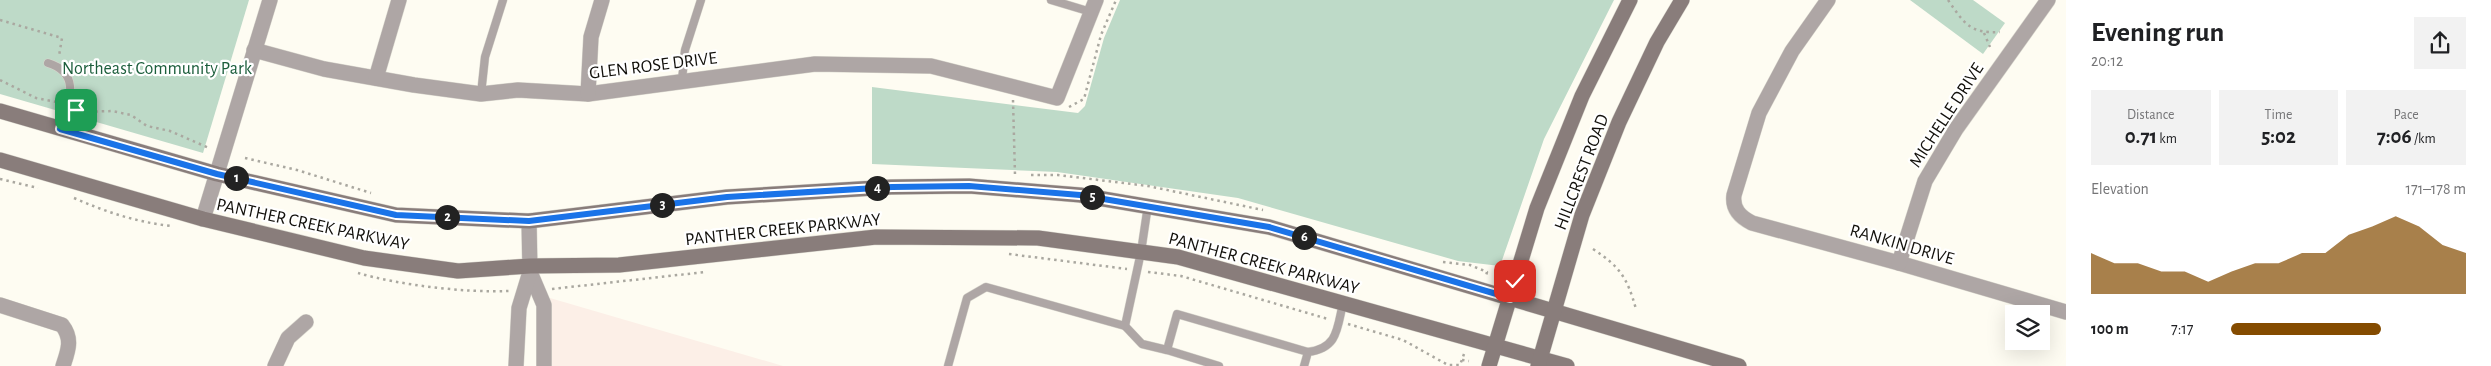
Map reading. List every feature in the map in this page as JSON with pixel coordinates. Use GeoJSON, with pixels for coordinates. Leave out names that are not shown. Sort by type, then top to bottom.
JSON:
{"type":"FeatureCollection","features":[{"type":"Feature","properties":{"kind":"main road","name":"HILLCREST ROAD"},"geometry":{"type":"LineString","coordinates":[[1489,366],[1537,208],[1582,96],[1630,0]]}},
{"type":"Feature","properties":{"kind":"main road","name":"HILLCREST ROAD"},"geometry":{"type":"LineString","coordinates":[[1539,362],[1582,214],[1619,122],[1657,42],[1682,0]]}},
{"type":"Feature","properties":{"kind":"main road","name":"PANTHER CREEK PARKWAY"},"geometry":{"type":"LineString","coordinates":[[0,111],[217,174],[396,215],[529,221],[727,197],[892,187],[969,186],[1080,195],[1269,227],[1739,366]]}},
{"type":"Feature","properties":{"kind":"main road","name":"PANTHER CREEK PARKWAY"},"geometry":{"type":"LineString","coordinates":[[0,160],[203,219],[364,258],[458,271],[619,265],[876,237],[1038,238],[1178,256],[1496,346],[1539,362],[1567,366]]}},
{"type":"Feature","properties":{"kind":"street"},"geometry":{"type":"LineString","coordinates":[[203,219],[270,0]]}},
{"type":"Feature","properties":{"kind":"street"},"geometry":{"type":"LineString","coordinates":[[376,78],[399,0]]}},
{"type":"Feature","properties":{"kind":"street"},"geometry":{"type":"LineString","coordinates":[[588,94],[591,37],[602,0]]}},
{"type":"Feature","properties":{"kind":"street","name":"RANKIN DRIVE"},"geometry":{"type":"LineString","coordinates":[[1828,0],[1792,51],[1759,114],[1739,174],[1734,205],[1742,218],[2066,312]]}},
{"type":"Feature","properties":{"kind":"street","name":"MICHELLE DRIVE"},"geometry":{"type":"LineString","coordinates":[[1899,262],[1925,181],[1956,128],[2048,0]]}},
{"type":"Feature","properties":{"kind":"street","name":"GLEN ROSE DRIVE"},"geometry":{"type":"LineString","coordinates":[[254,50],[324,68],[481,94],[518,90],[588,94],[682,80],[815,64],[931,66],[1057,98],[1094,6]]}},
{"type":"Feature","properties":{"kind":"street"},"geometry":{"type":"LineString","coordinates":[[516,366],[519,308],[531,290],[529,221]]}},
{"type":"Feature","properties":{"kind":"street"},"geometry":{"type":"LineString","coordinates":[[531,290],[544,305],[544,366]]}},
{"type":"Feature","properties":{"kind":"street"},"geometry":{"type":"LineString","coordinates":[[0,305],[54,321],[66,330],[69,346],[63,366]]}},
{"type":"Feature","properties":{"kind":"street"},"geometry":{"type":"LineString","coordinates":[[275,366],[288,338],[306,322]]}},
{"type":"Feature","properties":{"kind":"lane"},"geometry":{"type":"LineString","coordinates":[[481,94],[485,57],[502,0]]}},
{"type":"Feature","properties":{"kind":"lane"},"geometry":{"type":"LineString","coordinates":[[682,80],[685,50],[701,0]]}},
{"type":"Feature","properties":{"kind":"lane"},"geometry":{"type":"LineString","coordinates":[[1051,0],[1094,6]]}},
{"type":"Feature","properties":{"kind":"lane"},"geometry":{"type":"LineString","coordinates":[[48,62],[62,69],[67,75],[70,90],[60,129]]}},
{"type":"Feature","properties":{"kind":"lane"},"geometry":{"type":"LineString","coordinates":[[1125,326],[1142,252],[1148,205]]}},
{"type":"Feature","properties":{"kind":"lane"},"geometry":{"type":"LineString","coordinates":[[948,366],[967,298],[986,287],[1125,326],[1142,344],[1219,366]]}},
{"type":"Feature","properties":{"kind":"lane"},"geometry":{"type":"LineString","coordinates":[[1167,350],[1177,314],[1308,352],[1321,350],[1333,341],[1343,303]]}},
{"type":"Feature","properties":{"kind":"lane"},"geometry":{"type":"LineString","coordinates":[[1304,366],[1308,352]]}},
{"type":"Feature","properties":{"kind":"path"},"geometry":{"type":"LineString","coordinates":[[1948,0],[1966,25],[1984,33],[2000,32]]}},
{"type":"Feature","properties":{"kind":"path"},"geometry":{"type":"LineString","coordinates":[[1984,33],[1990,47]]}},
{"type":"Feature","properties":{"kind":"path"},"geometry":{"type":"LineString","coordinates":[[0,80],[36,98],[51,99],[83,112],[112,111],[131,115],[147,126],[170,131],[213,149]]}},
{"type":"Feature","properties":{"kind":"path"},"geometry":{"type":"LineString","coordinates":[[1013,99],[1015,175]]}},
{"type":"Feature","properties":{"kind":"path"},"geometry":{"type":"LineString","coordinates":[[245,158],[297,170],[380,196]]}},
{"type":"Feature","properties":{"kind":"path"},"geometry":{"type":"LineString","coordinates":[[1006,175],[1058,175]]}},
{"type":"Feature","properties":{"kind":"path"},"geometry":{"type":"LineString","coordinates":[[0,179],[46,189]]}},
{"type":"Feature","properties":{"kind":"path"},"geometry":{"type":"LineString","coordinates":[[72,197],[105,212],[133,220],[176,227]]}},
{"type":"Feature","properties":{"kind":"path"},"geometry":{"type":"LineString","coordinates":[[1592,249],[1615,264],[1630,288],[1636,309]]}},
{"type":"Feature","properties":{"kind":"path"},"geometry":{"type":"LineString","coordinates":[[1007,253],[1181,276],[1402,340],[1448,365],[1460,365],[1464,354]]}},
{"type":"Feature","properties":{"kind":"path"},"geometry":{"type":"LineString","coordinates":[[353,272],[380,280],[502,291],[531,290],[708,272]]}},
{"type":"Feature","properties":{"kind":"path"},"geometry":{"type":"LineString","coordinates":[[1462,360],[1469,361]]}},
{"type":"Feature","properties":{"kind":"shaded area"},"geometry":{"type":"Polygon","coordinates":[[[550,298],[783,366],[551,366],[550,298]]]}},
{"type":"Feature","properties":{"kind":"green space","name":"Northeast Community Park"},"geometry":{"type":"Polygon","coordinates":[[[0,0],[249,0],[203,153],[0,94],[0,0]]]}},
{"type":"Feature","properties":{"kind":"green space"},"geometry":{"type":"Polygon","coordinates":[[[1120,0],[1614,0],[1544,139],[1500,266],[1458,261],[1238,198],[1057,172],[872,164],[872,87],[1078,113],[1085,106],[1104,38],[1120,0]]]}},
{"type":"Feature","properties":{"kind":"green space"},"geometry":{"type":"Polygon","coordinates":[[[1910,0],[1973,0],[2005,23],[1983,54],[1910,0]]]}},
{"type":"Feature","properties":{"kind":"route"},"geometry":{"type":"LineString","coordinates":[[76,110],[67,106],[60,129],[217,174],[396,215],[529,221],[727,197],[892,187],[969,186],[1080,195],[1269,227],[1510,298],[1515,281]]}}]}
